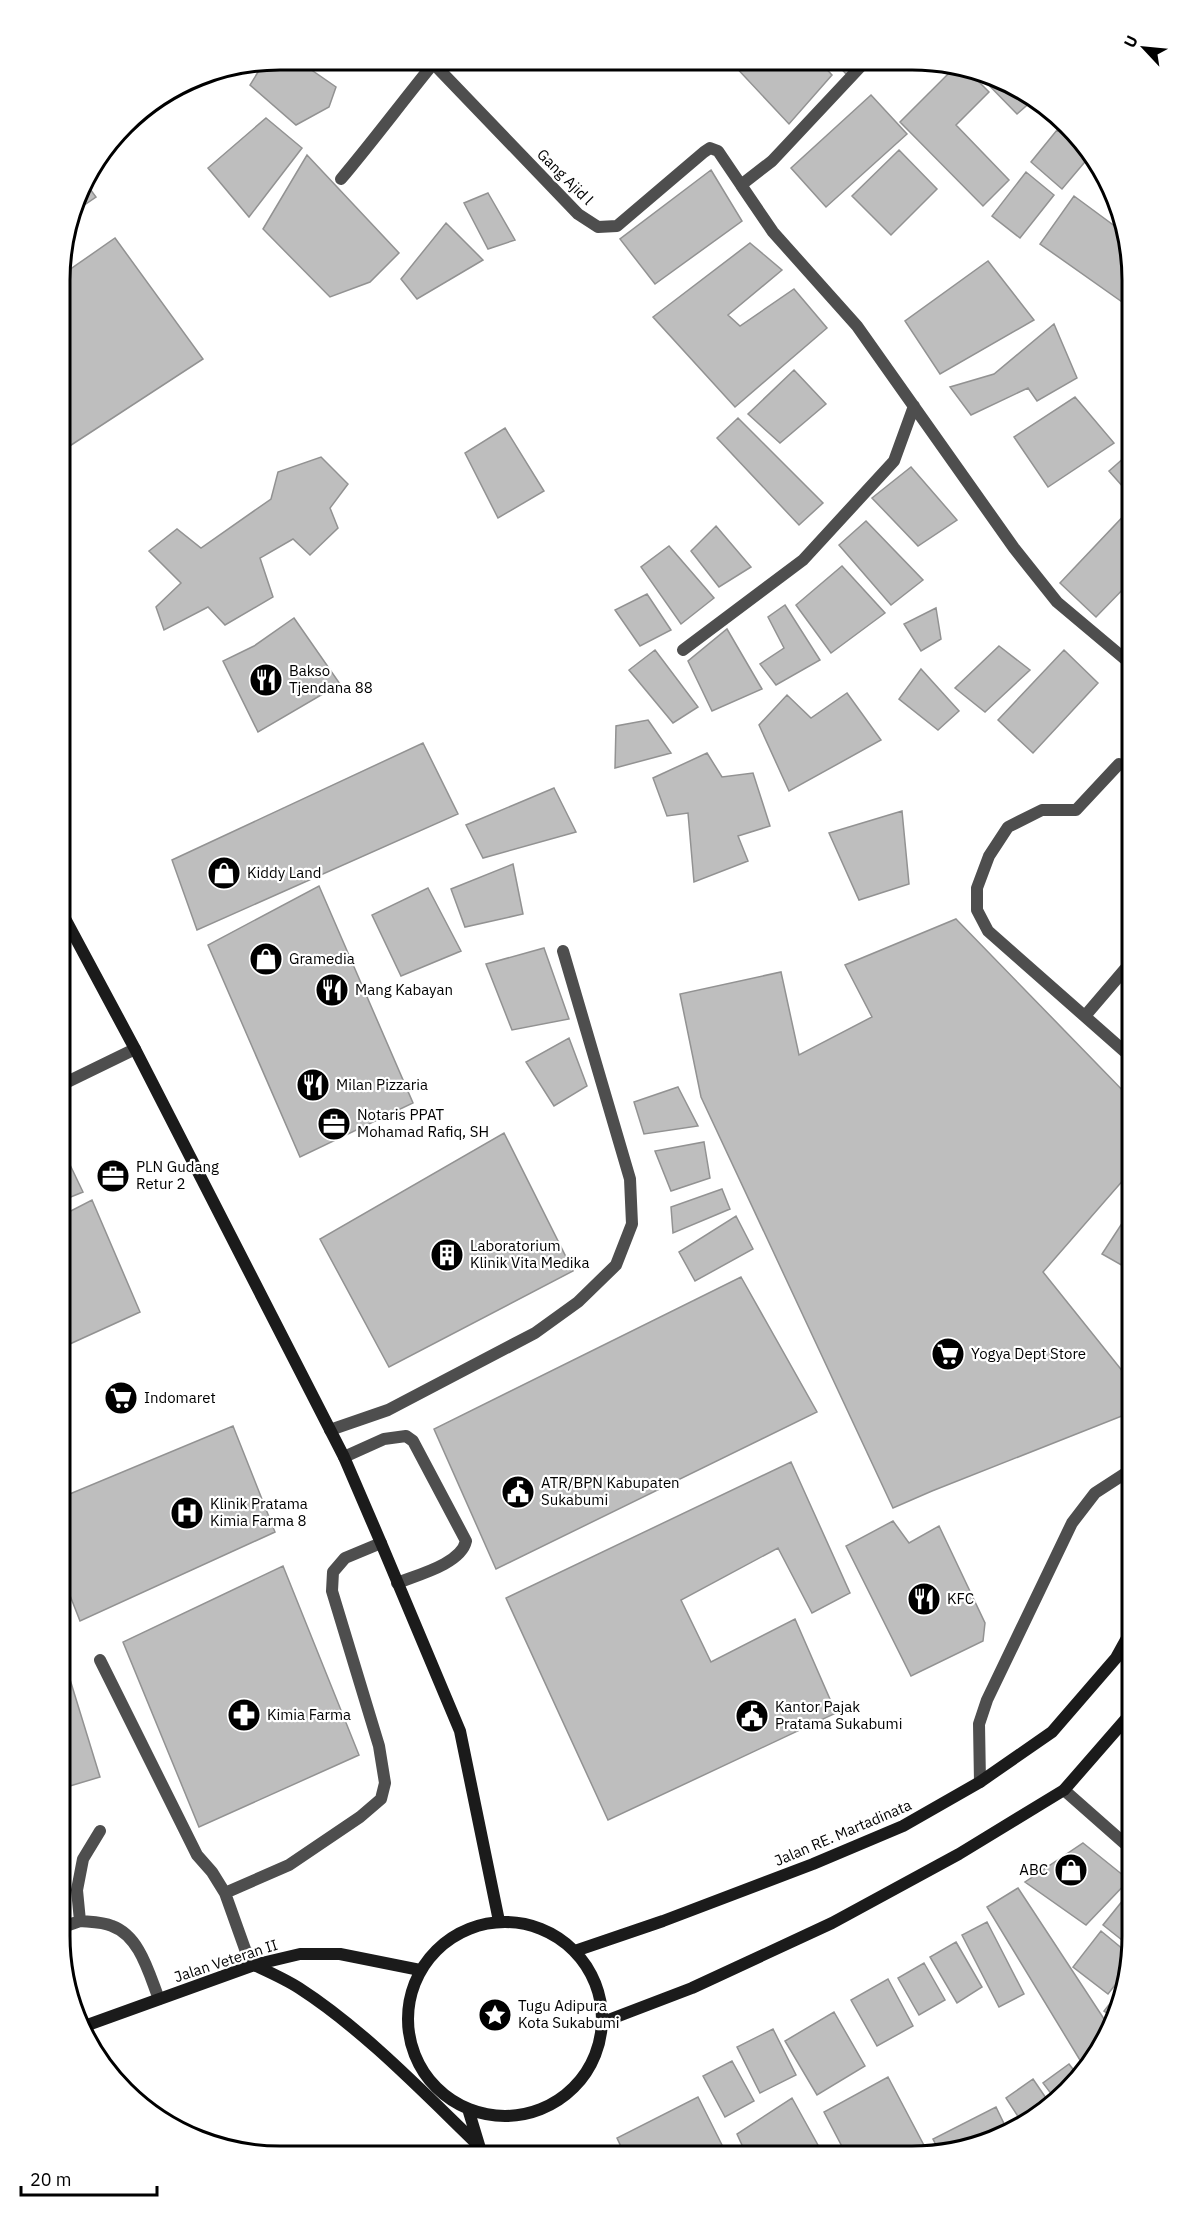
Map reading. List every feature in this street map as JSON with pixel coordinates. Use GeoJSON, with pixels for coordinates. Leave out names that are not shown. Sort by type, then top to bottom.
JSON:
{"type":"FeatureCollection","features":[{"type":"Feature","properties":{"kind":"main road"},"geometry":{"type":"LineString","coordinates":[[70,928],[135,1049],[344,1457],[460,1731],[499,1921]]}},
{"type":"Feature","properties":{"kind":"main road","name":"Jalan RE. Martadinata"},"geometry":{"type":"LineString","coordinates":[[575,1951],[684,1913],[903,1826],[980,1782],[1052,1732],[1116,1658],[1121,1649]]}},
{"type":"Feature","properties":{"kind":"main road"},"geometry":{"type":"LineString","coordinates":[[603,2022],[692,1988],[832,1923],[958,1854],[1064,1790],[1121,1725]]}},
{"type":"Feature","properties":{"kind":"main road"},"geometry":{"type":"LineString","coordinates":[[499,1921],[527,1923],[554,1933],[575,1951],[591,1972],[600,1995],[603,2022],[591,2067],[559,2101],[516,2118],[469,2112],[441,2094],[419,2068],[408,2036],[408,2002],[420,1970],[453,1936],[499,1921]]}},
{"type":"Feature","properties":{"kind":"main road","name":"Jalan Veteran II"},"geometry":{"type":"LineString","coordinates":[[90,2024],[254,1965],[300,1954],[340,1954],[420,1970]]}},
{"type":"Feature","properties":{"kind":"main road"},"geometry":{"type":"LineString","coordinates":[[254,1965],[298,1987],[336,2014],[408,2078],[476,2145]]}},
{"type":"Feature","properties":{"kind":"main road"},"geometry":{"type":"LineString","coordinates":[[469,2112],[479,2145]]}},
{"type":"Feature","properties":{"kind":"street"},"geometry":{"type":"LineString","coordinates":[[857,70],[772,161],[741,185],[773,232],[857,326],[1014,548],[1057,602],[1122,656]]}},
{"type":"Feature","properties":{"kind":"street"},"geometry":{"type":"LineString","coordinates":[[341,178],[386,126],[426,71]]}},
{"type":"Feature","properties":{"kind":"street","name":"Gang Ajid l"},"geometry":{"type":"LineString","coordinates":[[439,71],[578,214],[598,227],[617,226],[710,148],[718,151],[741,185]]}},
{"type":"Feature","properties":{"kind":"street"},"geometry":{"type":"LineString","coordinates":[[683,650],[803,560],[894,461],[914,406]]}},
{"type":"Feature","properties":{"kind":"street"},"geometry":{"type":"LineString","coordinates":[[1119,764],[1076,810],[1042,810],[1008,827],[989,856],[977,888],[977,910],[988,932],[1122,1049]]}},
{"type":"Feature","properties":{"kind":"street"},"geometry":{"type":"LineString","coordinates":[[330,1430],[388,1410],[535,1333],[578,1302],[615,1264],[632,1224],[630,1179],[563,951]]}},
{"type":"Feature","properties":{"kind":"street"},"geometry":{"type":"LineString","coordinates":[[1084,1016],[1122,973]]}},
{"type":"Feature","properties":{"kind":"street"},"geometry":{"type":"LineString","coordinates":[[70,1081],[135,1049]]}},
{"type":"Feature","properties":{"kind":"street"},"geometry":{"type":"LineString","coordinates":[[344,1457],[384,1439],[406,1436],[413,1441],[466,1541],[465,1548],[446,1564],[397,1583]]}},
{"type":"Feature","properties":{"kind":"street"},"geometry":{"type":"LineString","coordinates":[[980,1782],[979,1724],[987,1700],[1072,1523],[1095,1493],[1121,1476]]}},
{"type":"Feature","properties":{"kind":"street"},"geometry":{"type":"LineString","coordinates":[[225,1893],[289,1865],[360,1817],[381,1799],[386,1783],[379,1746],[332,1591],[333,1572],[345,1558],[381,1543]]}},
{"type":"Feature","properties":{"kind":"street"},"geometry":{"type":"LineString","coordinates":[[100,1660],[197,1855],[212,1872],[225,1893],[245,1949],[254,1965]]}},
{"type":"Feature","properties":{"kind":"street"},"geometry":{"type":"LineString","coordinates":[[1064,1790],[1121,1840]]}},
{"type":"Feature","properties":{"kind":"street"},"geometry":{"type":"LineString","coordinates":[[80,1921],[77,1890],[82,1859],[100,1831]]}},
{"type":"Feature","properties":{"kind":"street"},"geometry":{"type":"LineString","coordinates":[[70,1924],[80,1921],[112,1926],[127,1934],[138,1949],[159,1999]]}},
{"type":"Feature","properties":{"kind":"building"},"geometry":{"type":"Polygon","coordinates":[[[739,70],[828,70],[832,75],[789,124],[739,70]]]}},
{"type":"Feature","properties":{"kind":"building"},"geometry":{"type":"Polygon","coordinates":[[[313,71],[336,87],[329,107],[296,125],[250,85],[258,72],[313,71]]]}},
{"type":"Feature","properties":{"kind":"building"},"geometry":{"type":"Polygon","coordinates":[[[948,74],[979,82],[989,92],[956,125],[1009,180],[983,206],[900,122],[948,74]]]}},
{"type":"Feature","properties":{"kind":"building"},"geometry":{"type":"Polygon","coordinates":[[[990,86],[1027,105],[1017,114],[990,86]]]}},
{"type":"Feature","properties":{"kind":"building"},"geometry":{"type":"Polygon","coordinates":[[[871,95],[907,134],[826,207],[791,168],[871,95]]]}},
{"type":"Feature","properties":{"kind":"building"},"geometry":{"type":"Polygon","coordinates":[[[266,118],[302,148],[249,217],[208,168],[266,118]]]}},
{"type":"Feature","properties":{"kind":"building"},"geometry":{"type":"Polygon","coordinates":[[[1057,130],[1085,162],[1062,189],[1031,162],[1057,130]]]}},
{"type":"Feature","properties":{"kind":"building"},"geometry":{"type":"Polygon","coordinates":[[[899,150],[937,189],[891,235],[852,196],[899,150]]]}},
{"type":"Feature","properties":{"kind":"building"},"geometry":{"type":"Polygon","coordinates":[[[307,155],[399,253],[370,282],[330,297],[263,229],[307,155]]]}},
{"type":"Feature","properties":{"kind":"building"},"geometry":{"type":"Polygon","coordinates":[[[711,170],[742,221],[655,284],[620,239],[711,170]]]}},
{"type":"Feature","properties":{"kind":"building"},"geometry":{"type":"Polygon","coordinates":[[[1026,172],[1054,195],[1020,238],[992,216],[1026,172]]]}},
{"type":"Feature","properties":{"kind":"building"},"geometry":{"type":"Polygon","coordinates":[[[91,190],[96,197],[85,204],[91,190]]]}},
{"type":"Feature","properties":{"kind":"building"},"geometry":{"type":"Polygon","coordinates":[[[488,193],[515,240],[488,249],[464,203],[488,193]]]}},
{"type":"Feature","properties":{"kind":"building"},"geometry":{"type":"Polygon","coordinates":[[[1074,196],[1114,225],[1120,253],[1122,302],[1040,244],[1074,196]]]}},
{"type":"Feature","properties":{"kind":"building"},"geometry":{"type":"Polygon","coordinates":[[[446,223],[483,260],[417,299],[401,279],[446,223]]]}},
{"type":"Feature","properties":{"kind":"building"},"geometry":{"type":"Polygon","coordinates":[[[115,238],[203,359],[70,446],[70,281],[71,269],[115,238]]]}},
{"type":"Feature","properties":{"kind":"building"},"geometry":{"type":"Polygon","coordinates":[[[750,243],[782,270],[728,315],[740,326],[794,289],[827,328],[735,407],[653,317],[750,243]]]}},
{"type":"Feature","properties":{"kind":"building"},"geometry":{"type":"Polygon","coordinates":[[[988,261],[1034,320],[940,374],[905,321],[988,261]]]}},
{"type":"Feature","properties":{"kind":"building"},"geometry":{"type":"Polygon","coordinates":[[[1054,324],[1077,378],[1037,401],[1028,388],[971,415],[950,387],[994,374],[1054,324]]]}},
{"type":"Feature","properties":{"kind":"building"},"geometry":{"type":"Polygon","coordinates":[[[794,370],[826,404],[780,443],[748,414],[794,370]]]}},
{"type":"Feature","properties":{"kind":"building"},"geometry":{"type":"Polygon","coordinates":[[[1075,397],[1114,443],[1048,487],[1014,437],[1075,397]]]}},
{"type":"Feature","properties":{"kind":"building"},"geometry":{"type":"Polygon","coordinates":[[[738,418],[823,503],[799,525],[717,438],[738,418]]]}},
{"type":"Feature","properties":{"kind":"building"},"geometry":{"type":"Polygon","coordinates":[[[505,428],[544,491],[498,518],[465,453],[505,428]]]}},
{"type":"Feature","properties":{"kind":"building"},"geometry":{"type":"Polygon","coordinates":[[[321,457],[348,484],[330,508],[338,528],[310,555],[293,539],[260,558],[273,597],[225,625],[208,607],[164,630],[156,607],[181,583],[149,551],[177,529],[201,548],[271,499],[278,472],[321,457]]]}},
{"type":"Feature","properties":{"kind":"building"},"geometry":{"type":"Polygon","coordinates":[[[1122,460],[1122,486],[1109,471],[1122,460]]]}},
{"type":"Feature","properties":{"kind":"building"},"geometry":{"type":"Polygon","coordinates":[[[911,467],[957,520],[918,546],[872,498],[911,467]]]}},
{"type":"Feature","properties":{"kind":"building"},"geometry":{"type":"Polygon","coordinates":[[[1122,518],[1122,590],[1096,617],[1060,583],[1122,518]]]}},
{"type":"Feature","properties":{"kind":"building"},"geometry":{"type":"Polygon","coordinates":[[[866,521],[923,580],[891,605],[839,545],[866,521]]]}},
{"type":"Feature","properties":{"kind":"building"},"geometry":{"type":"Polygon","coordinates":[[[716,526],[751,567],[719,587],[691,551],[716,526]]]}},
{"type":"Feature","properties":{"kind":"building"},"geometry":{"type":"Polygon","coordinates":[[[669,546],[714,598],[681,624],[641,567],[669,546]]]}},
{"type":"Feature","properties":{"kind":"building"},"geometry":{"type":"Polygon","coordinates":[[[842,566],[885,613],[831,653],[796,605],[842,566]]]}},
{"type":"Feature","properties":{"kind":"building"},"geometry":{"type":"Polygon","coordinates":[[[647,594],[671,630],[640,646],[615,610],[647,594]]]}},
{"type":"Feature","properties":{"kind":"building"},"geometry":{"type":"Polygon","coordinates":[[[785,605],[820,660],[776,685],[760,664],[784,648],[768,617],[785,605]]]}},
{"type":"Feature","properties":{"kind":"building"},"geometry":{"type":"Polygon","coordinates":[[[936,608],[941,639],[921,651],[904,624],[936,608]]]}},
{"type":"Feature","properties":{"kind":"building"},"geometry":{"type":"Polygon","coordinates":[[[294,618],[340,684],[258,732],[223,661],[254,646],[294,618]]]}},
{"type":"Feature","properties":{"kind":"building"},"geometry":{"type":"Polygon","coordinates":[[[727,629],[762,689],[712,711],[688,661],[727,629]]]}},
{"type":"Feature","properties":{"kind":"building"},"geometry":{"type":"Polygon","coordinates":[[[999,646],[1030,670],[985,712],[955,688],[999,646]]]}},
{"type":"Feature","properties":{"kind":"building"},"geometry":{"type":"Polygon","coordinates":[[[655,650],[698,707],[673,723],[629,670],[655,650]]]}},
{"type":"Feature","properties":{"kind":"building"},"geometry":{"type":"Polygon","coordinates":[[[1064,650],[1098,683],[1033,753],[998,720],[1064,650]]]}},
{"type":"Feature","properties":{"kind":"building"},"geometry":{"type":"Polygon","coordinates":[[[921,669],[959,711],[938,730],[899,699],[921,669]]]}},
{"type":"Feature","properties":{"kind":"building"},"geometry":{"type":"Polygon","coordinates":[[[847,693],[881,740],[789,791],[759,725],[787,695],[811,718],[847,693]]]}},
{"type":"Feature","properties":{"kind":"building"},"geometry":{"type":"Polygon","coordinates":[[[648,720],[671,753],[615,768],[616,726],[648,720]]]}},
{"type":"Feature","properties":{"kind":"building"},"geometry":{"type":"Polygon","coordinates":[[[423,743],[458,814],[197,930],[172,860],[423,743]]]}},
{"type":"Feature","properties":{"kind":"building"},"geometry":{"type":"Polygon","coordinates":[[[707,753],[722,777],[753,773],[770,826],[738,836],[748,861],[694,882],[688,813],[667,816],[653,778],[707,753]]]}},
{"type":"Feature","properties":{"kind":"building"},"geometry":{"type":"Polygon","coordinates":[[[554,788],[576,832],[483,858],[466,825],[554,788]]]}},
{"type":"Feature","properties":{"kind":"building"},"geometry":{"type":"Polygon","coordinates":[[[902,811],[909,884],[859,900],[829,833],[902,811]]]}},
{"type":"Feature","properties":{"kind":"building"},"geometry":{"type":"Polygon","coordinates":[[[513,864],[523,914],[465,927],[451,889],[513,864]]]}},
{"type":"Feature","properties":{"kind":"building"},"geometry":{"type":"Polygon","coordinates":[[[319,886],[413,1103],[300,1157],[208,945],[319,886]]]}},
{"type":"Feature","properties":{"kind":"building"},"geometry":{"type":"Polygon","coordinates":[[[428,888],[461,951],[401,976],[372,915],[428,888]]]}},
{"type":"Feature","properties":{"kind":"building"},"geometry":{"type":"Polygon","coordinates":[[[956,919],[1122,1089],[1121,1182],[1043,1272],[1121,1370],[1121,1416],[893,1508],[701,1097],[680,994],[781,972],[799,1055],[872,1017],[845,965],[956,919]]]}},
{"type":"Feature","properties":{"kind":"building"},"geometry":{"type":"Polygon","coordinates":[[[544,948],[569,1019],[512,1030],[486,964],[544,948]]]}},
{"type":"Feature","properties":{"kind":"building"},"geometry":{"type":"Polygon","coordinates":[[[569,1038],[587,1086],[554,1106],[526,1062],[569,1038]]]}},
{"type":"Feature","properties":{"kind":"building"},"geometry":{"type":"Polygon","coordinates":[[[678,1087],[698,1126],[644,1134],[634,1102],[678,1087]]]}},
{"type":"Feature","properties":{"kind":"building","name":"Laboratorium Klinik Vita Medika"},"geometry":{"type":"Polygon","coordinates":[[[504,1133],[573,1271],[389,1367],[320,1239],[504,1133]]]}},
{"type":"Feature","properties":{"kind":"building"},"geometry":{"type":"Polygon","coordinates":[[[704,1142],[710,1178],[671,1191],[655,1151],[704,1142]]]}},
{"type":"Feature","properties":{"kind":"building"},"geometry":{"type":"Polygon","coordinates":[[[70,1165],[83,1192],[70,1197],[70,1165]]]}},
{"type":"Feature","properties":{"kind":"building"},"geometry":{"type":"Polygon","coordinates":[[[722,1189],[730,1209],[673,1233],[671,1207],[722,1189]]]}},
{"type":"Feature","properties":{"kind":"building"},"geometry":{"type":"Polygon","coordinates":[[[92,1200],[140,1312],[70,1344],[70,1211],[92,1200]]]}},
{"type":"Feature","properties":{"kind":"building"},"geometry":{"type":"Polygon","coordinates":[[[736,1216],[753,1249],[695,1281],[679,1252],[736,1216]]]}},
{"type":"Feature","properties":{"kind":"building"},"geometry":{"type":"Polygon","coordinates":[[[1121,1224],[1121,1265],[1102,1254],[1121,1224]]]}},
{"type":"Feature","properties":{"kind":"building"},"geometry":{"type":"Polygon","coordinates":[[[741,1277],[817,1412],[496,1569],[434,1429],[741,1277]]]}},
{"type":"Feature","properties":{"kind":"building"},"geometry":{"type":"Polygon","coordinates":[[[233,1426],[275,1532],[80,1621],[70,1596],[70,1494],[233,1426]]]}},
{"type":"Feature","properties":{"kind":"building"},"geometry":{"type":"Polygon","coordinates":[[[791,1462],[850,1593],[812,1613],[778,1548],[681,1600],[711,1662],[795,1619],[836,1713],[608,1820],[506,1598],[791,1462]]]}},
{"type":"Feature","properties":{"kind":"building"},"geometry":{"type":"Polygon","coordinates":[[[893,1521],[909,1543],[939,1526],[985,1623],[983,1641],[911,1676],[846,1546],[893,1521]]]}},
{"type":"Feature","properties":{"kind":"building"},"geometry":{"type":"Polygon","coordinates":[[[283,1566],[359,1755],[199,1827],[123,1642],[283,1566]]]}},
{"type":"Feature","properties":{"kind":"building"},"geometry":{"type":"Polygon","coordinates":[[[70,1680],[100,1777],[70,1786],[70,1680]]]}},
{"type":"Feature","properties":{"kind":"building"},"geometry":{"type":"Polygon","coordinates":[[[1083,1843],[1121,1874],[1121,1888],[1086,1925],[1025,1882],[1083,1843]]]}},
{"type":"Feature","properties":{"kind":"building"},"geometry":{"type":"Polygon","coordinates":[[[1018,1888],[1104,2019],[1080,2060],[987,1907],[1018,1888]]]}},
{"type":"Feature","properties":{"kind":"building"},"geometry":{"type":"Polygon","coordinates":[[[1121,1903],[1121,1939],[1103,1925],[1121,1903]]]}},
{"type":"Feature","properties":{"kind":"building"},"geometry":{"type":"Polygon","coordinates":[[[987,1922],[1024,1994],[999,2007],[962,1935],[987,1922]]]}},
{"type":"Feature","properties":{"kind":"building"},"geometry":{"type":"Polygon","coordinates":[[[1101,1931],[1121,1948],[1115,1985],[1108,1994],[1073,1967],[1101,1931]]]}},
{"type":"Feature","properties":{"kind":"building"},"geometry":{"type":"Polygon","coordinates":[[[956,1942],[982,1987],[957,2003],[930,1957],[956,1942]]]}},
{"type":"Feature","properties":{"kind":"building"},"geometry":{"type":"Polygon","coordinates":[[[924,1963],[945,2000],[919,2015],[898,1978],[924,1963]]]}},
{"type":"Feature","properties":{"kind":"building"},"geometry":{"type":"Polygon","coordinates":[[[888,1979],[913,2026],[877,2046],[851,2000],[888,1979]]]}},
{"type":"Feature","properties":{"kind":"building"},"geometry":{"type":"Polygon","coordinates":[[[834,2012],[865,2066],[817,2095],[785,2041],[834,2012]]]}},
{"type":"Feature","properties":{"kind":"building"},"geometry":{"type":"Polygon","coordinates":[[[773,2029],[796,2075],[760,2093],[737,2047],[773,2029]]]}},
{"type":"Feature","properties":{"kind":"building"},"geometry":{"type":"Polygon","coordinates":[[[732,2061],[754,2101],[725,2117],[703,2076],[732,2061]]]}},
{"type":"Feature","properties":{"kind":"building"},"geometry":{"type":"Polygon","coordinates":[[[1069,2064],[1073,2069],[1050,2093],[1043,2083],[1069,2064]]]}},
{"type":"Feature","properties":{"kind":"building"},"geometry":{"type":"Polygon","coordinates":[[[888,2077],[924,2145],[841,2145],[824,2112],[888,2077]]]}},
{"type":"Feature","properties":{"kind":"building"},"geometry":{"type":"Polygon","coordinates":[[[1033,2079],[1045,2097],[1018,2116],[1006,2098],[1033,2079]]]}},
{"type":"Feature","properties":{"kind":"building"},"geometry":{"type":"Polygon","coordinates":[[[698,2097],[722,2145],[620,2145],[617,2138],[698,2097]]]}},
{"type":"Feature","properties":{"kind":"building"},"geometry":{"type":"Polygon","coordinates":[[[792,2098],[818,2145],[742,2145],[737,2134],[792,2098]]]}},
{"type":"Feature","properties":{"kind":"building"},"geometry":{"type":"Polygon","coordinates":[[[996,2107],[1004,2124],[979,2134],[939,2144],[936,2144],[933,2139],[996,2107]]]}},
{"type":"Feature","properties":{"kind":"place","name":"Bakso Tjendana 88"},"geometry":{"type":"Point","coordinates":[266,680]}},
{"type":"Feature","properties":{"kind":"place","name":"Kiddy Land"},"geometry":{"type":"Point","coordinates":[224,873]}},
{"type":"Feature","properties":{"kind":"place","name":"Gramedia"},"geometry":{"type":"Point","coordinates":[266,959]}},
{"type":"Feature","properties":{"kind":"place","name":"Mang Kabayan"},"geometry":{"type":"Point","coordinates":[332,990]}},
{"type":"Feature","properties":{"kind":"place","name":"Milan Pizzaria"},"geometry":{"type":"Point","coordinates":[313,1085]}},
{"type":"Feature","properties":{"kind":"place","name":"Notaris PPAT Mohamad Rafiq, SH"},"geometry":{"type":"Point","coordinates":[334,1124]}},
{"type":"Feature","properties":{"kind":"place","name":"PLN Gudang Retur 2"},"geometry":{"type":"Point","coordinates":[113,1176]}},
{"type":"Feature","properties":{"kind":"place","name":"Laboratorium Klinik Vita Medika"},"geometry":{"type":"Point","coordinates":[447,1255]}},
{"type":"Feature","properties":{"kind":"place","name":"Yogya Dept Store"},"geometry":{"type":"Point","coordinates":[948,1354]}},
{"type":"Feature","properties":{"kind":"place","name":"Indomaret"},"geometry":{"type":"Point","coordinates":[121,1398]}},
{"type":"Feature","properties":{"kind":"place","name":"ATR/BPN Kabupaten Sukabumi"},"geometry":{"type":"Point","coordinates":[518,1492]}},
{"type":"Feature","properties":{"kind":"place","name":"Klinik Pratama Kimia Farma 8"},"geometry":{"type":"Point","coordinates":[187,1513]}},
{"type":"Feature","properties":{"kind":"place","name":"KFC"},"geometry":{"type":"Point","coordinates":[924,1599]}},
{"type":"Feature","properties":{"kind":"place","name":"Kimia Farma"},"geometry":{"type":"Point","coordinates":[244,1715]}},
{"type":"Feature","properties":{"kind":"place","name":"Kantor Pajak Pratama Sukabumi"},"geometry":{"type":"Point","coordinates":[752,1716]}},
{"type":"Feature","properties":{"kind":"place","name":"ABC"},"geometry":{"type":"Point","coordinates":[1071,1870]}},
{"type":"Feature","properties":{"kind":"place","name":"Tugu Adipura Kota Sukabumi"},"geometry":{"type":"Point","coordinates":[495,2015]}}]}
